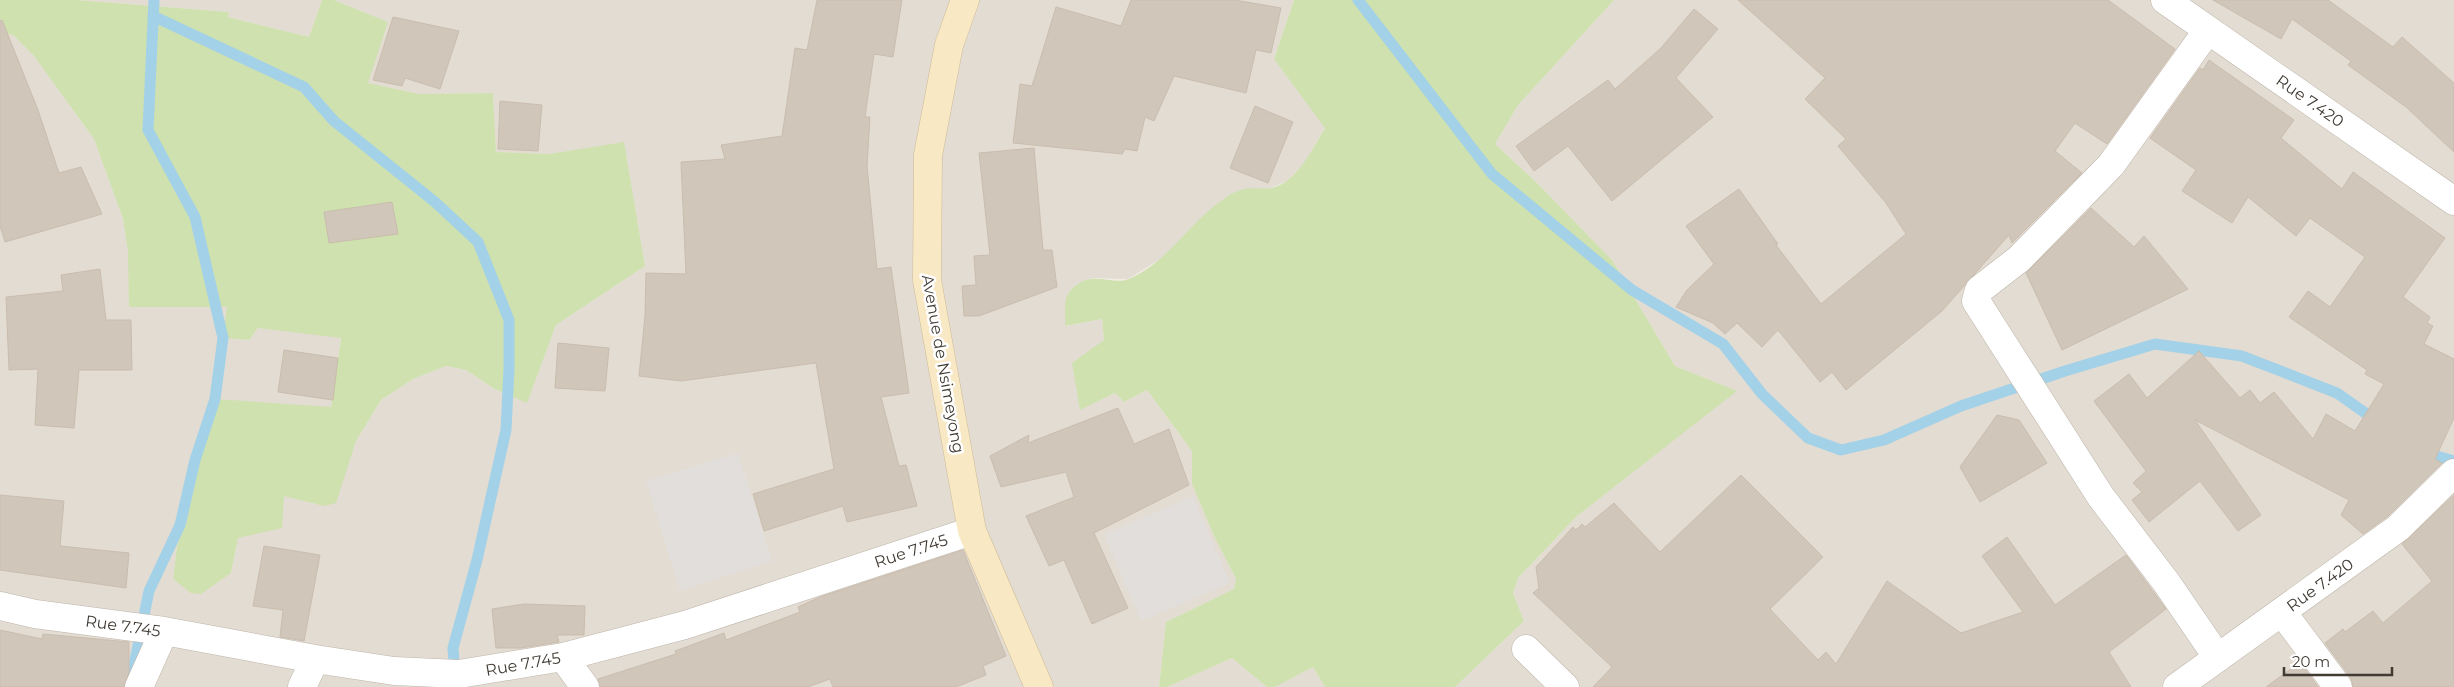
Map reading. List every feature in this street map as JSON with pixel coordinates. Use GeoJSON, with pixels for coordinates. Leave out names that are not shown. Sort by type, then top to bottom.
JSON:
{"type":"FeatureCollection","features":[{"type":"Feature","properties":{"kind":"main road","name":"Avenue de Nsimeyong"},"geometry":{"type":"LineString","coordinates":[[965,0],[950,45],[928,155],[927,280],[972,531],[1039,687]]}},
{"type":"Feature","properties":{"kind":"street","name":"Rue 7.420"},"geometry":{"type":"LineString","coordinates":[[2170,1],[2208,30],[2454,202]]}},
{"type":"Feature","properties":{"kind":"street"},"geometry":{"type":"LineString","coordinates":[[2208,30],[2110,165],[2019,259],[1979,290],[1976,301],[2101,497],[2166,582],[2218,658]]}},
{"type":"Feature","properties":{"kind":"street","name":"Rue 7.420"},"geometry":{"type":"LineString","coordinates":[[2177,687],[2398,528],[2454,473]]}},
{"type":"Feature","properties":{"kind":"street","name":"Rue 7.745"},"geometry":{"type":"LineString","coordinates":[[0,606],[35,614],[164,631],[315,659],[394,671],[460,674],[563,657],[685,625],[972,531]]}},
{"type":"Feature","properties":{"kind":"street"},"geometry":{"type":"LineString","coordinates":[[2282,612],[2338,687]]}},
{"type":"Feature","properties":{"kind":"street"},"geometry":{"type":"LineString","coordinates":[[139,687],[164,631]]}},
{"type":"Feature","properties":{"kind":"street"},"geometry":{"type":"LineString","coordinates":[[1526,649],[1565,687]]}},
{"type":"Feature","properties":{"kind":"street"},"geometry":{"type":"LineString","coordinates":[[563,657],[585,687]]}},
{"type":"Feature","properties":{"kind":"street"},"geometry":{"type":"LineString","coordinates":[[302,687],[315,659]]}},
{"type":"Feature","properties":{"kind":"shaded area"},"geometry":{"type":"Polygon","coordinates":[[[77,0],[322,0],[309,37],[228,17],[229,12],[77,0]]]}},
{"type":"Feature","properties":{"kind":"shaded area"},"geometry":{"type":"Polygon","coordinates":[[[334,0],[1294,0],[1274,59],[1325,127],[1305,163],[1287,181],[1266,190],[1238,191],[1202,218],[1165,256],[1128,279],[1092,278],[1079,285],[1071,290],[1065,308],[1066,326],[1102,319],[1104,340],[1080,410],[1115,393],[1124,402],[1147,390],[1192,451],[1192,484],[1214,536],[1236,579],[1234,589],[1166,622],[1159,687],[0,687],[0,33],[13,35],[34,56],[94,139],[123,219],[128,252],[228,307],[223,338],[249,340],[258,328],[341,337],[331,408],[200,441],[182,507],[173,579],[231,573],[238,538],[284,495],[315,504],[348,464],[356,441],[381,400],[413,379],[446,366],[466,370],[493,388],[527,402],[556,325],[645,266],[624,143],[549,154],[496,152],[493,93],[419,94],[367,83],[388,22],[334,0]]]}},
{"type":"Feature","properties":{"kind":"shaded area"},"geometry":{"type":"Polygon","coordinates":[[[1614,0],[2454,0],[2454,687],[1455,687],[1524,621],[1513,593],[1518,578],[1577,516],[1736,391],[1675,366],[1612,260],[1536,182],[1495,144],[1518,105],[1614,0]]]}},
{"type":"Feature","properties":{"kind":"shaded area"},"geometry":{"type":"Polygon","coordinates":[[[738,453],[772,561],[680,591],[646,481],[738,453]]]}},
{"type":"Feature","properties":{"kind":"shaded area"},"geometry":{"type":"Polygon","coordinates":[[[1193,496],[1230,583],[1141,621],[1104,535],[1193,496]]]}},
{"type":"Feature","properties":{"kind":"shaded area"},"geometry":{"type":"Polygon","coordinates":[[[1232,658],[1267,687],[1167,687],[1232,658]]]}},
{"type":"Feature","properties":{"kind":"shaded area"},"geometry":{"type":"Polygon","coordinates":[[[1313,667],[1325,687],[1275,687],[1313,667]]]}},
{"type":"Feature","properties":{"kind":"green space"},"geometry":{"type":"Polygon","coordinates":[[[0,0],[77,0],[229,12],[228,17],[309,37],[322,0],[334,0],[388,22],[368,83],[419,94],[493,93],[496,152],[549,154],[624,142],[645,266],[556,325],[527,403],[493,388],[466,370],[446,366],[413,379],[381,400],[356,441],[336,503],[324,506],[284,496],[282,528],[238,538],[231,573],[201,594],[191,593],[173,579],[182,507],[215,399],[331,407],[341,338],[258,328],[249,340],[223,338],[227,307],[129,307],[128,252],[123,219],[94,139],[34,56],[13,35],[0,33],[0,0]]]}},
{"type":"Feature","properties":{"kind":"green space"},"geometry":{"type":"Polygon","coordinates":[[[1294,0],[1614,0],[1518,105],[1495,144],[1536,182],[1612,260],[1675,366],[1737,391],[1577,516],[1518,578],[1513,593],[1524,621],[1455,687],[1325,687],[1313,667],[1275,687],[1267,687],[1232,658],[1167,687],[1159,687],[1166,622],[1234,589],[1236,579],[1214,536],[1192,484],[1192,451],[1147,390],[1124,402],[1115,393],[1080,410],[1072,363],[1104,340],[1102,319],[1065,326],[1065,306],[1067,297],[1072,289],[1079,283],[1087,280],[1122,281],[1143,272],[1167,253],[1209,210],[1229,195],[1244,189],[1275,187],[1288,180],[1309,156],[1325,128],[1274,59],[1294,0]]]}},
{"type":"Feature","properties":{"kind":"building"},"geometry":{"type":"Polygon","coordinates":[[[817,0],[902,0],[893,57],[874,54],[865,117],[870,117],[867,166],[877,269],[891,267],[909,393],[881,397],[899,466],[906,465],[917,506],[847,522],[843,506],[764,531],[753,494],[834,469],[816,363],[681,381],[639,376],[645,316],[646,273],[686,274],[681,162],[725,159],[721,145],[782,136],[795,48],[807,50],[817,0]]]}},
{"type":"Feature","properties":{"kind":"building"},"geometry":{"type":"Polygon","coordinates":[[[1131,0],[1235,0],[1281,8],[1271,53],[1256,50],[1246,93],[1174,76],[1154,121],[1145,117],[1137,151],[1125,149],[1122,154],[1013,143],[1020,84],[1032,86],[1056,7],[1121,26],[1131,0]]]}},
{"type":"Feature","properties":{"kind":"building"},"geometry":{"type":"Polygon","coordinates":[[[1738,0],[2108,0],[2175,49],[2107,144],[2075,123],[2055,151],[2082,173],[2012,243],[2009,235],[1942,311],[1846,390],[1832,372],[1820,382],[1778,330],[1762,347],[1737,323],[1725,334],[1713,323],[1676,307],[1687,290],[1714,264],[1686,226],[1739,189],[1778,244],[1776,245],[1821,304],[1906,234],[1886,203],[1838,146],[1846,139],[1805,99],[1825,78],[1738,0]]]}},
{"type":"Feature","properties":{"kind":"building"},"geometry":{"type":"Polygon","coordinates":[[[2213,0],[2328,0],[2393,47],[2402,37],[2454,83],[2454,152],[2406,107],[2348,65],[2351,61],[2292,19],[2281,39],[2213,0]]]}},
{"type":"Feature","properties":{"kind":"building"},"geometry":{"type":"Polygon","coordinates":[[[1694,9],[1718,29],[1676,78],[1713,117],[1612,201],[1568,146],[1534,171],[1516,146],[1608,80],[1615,89],[1661,48],[1694,9]]]}},
{"type":"Feature","properties":{"kind":"building"},"geometry":{"type":"Polygon","coordinates":[[[393,17],[459,31],[440,89],[405,78],[402,86],[373,80],[393,17]]]}},
{"type":"Feature","properties":{"kind":"building"},"geometry":{"type":"Polygon","coordinates":[[[2,20],[38,110],[59,173],[81,167],[102,214],[5,242],[0,226],[0,21],[2,20]]]}},
{"type":"Feature","properties":{"kind":"building"},"geometry":{"type":"Polygon","coordinates":[[[2209,60],[2294,120],[2281,138],[2342,189],[2353,172],[2445,238],[2403,297],[2430,317],[2427,323],[2433,326],[2424,344],[2454,359],[2454,418],[2435,459],[2442,463],[2388,516],[2363,534],[2341,515],[2349,500],[2195,420],[2261,515],[2238,531],[2200,481],[2149,522],[2132,500],[2142,492],[2133,483],[2146,471],[2094,401],[2129,374],[2147,398],[2199,351],[2240,398],[2250,390],[2260,403],[2274,392],[2313,439],[2326,414],[2355,431],[2384,384],[2365,374],[2367,370],[2289,317],[2308,291],[2330,307],[2365,257],[2310,218],[2296,236],[2248,197],[2232,223],[2182,191],[2196,170],[2150,138],[2200,68],[2203,70],[2209,60]]]}},
{"type":"Feature","properties":{"kind":"building"},"geometry":{"type":"Polygon","coordinates":[[[500,101],[542,105],[538,151],[498,149],[500,101]]]}},
{"type":"Feature","properties":{"kind":"building"},"geometry":{"type":"Polygon","coordinates":[[[1255,106],[1293,122],[1268,183],[1230,168],[1255,106]]]}},
{"type":"Feature","properties":{"kind":"building"},"geometry":{"type":"Polygon","coordinates":[[[1034,148],[1043,250],[1052,250],[1057,287],[979,316],[964,316],[962,286],[976,285],[974,256],[990,255],[979,153],[1034,148]]]}},
{"type":"Feature","properties":{"kind":"building"},"geometry":{"type":"Polygon","coordinates":[[[392,202],[398,234],[329,243],[324,212],[392,202]]]}},
{"type":"Feature","properties":{"kind":"building"},"geometry":{"type":"Polygon","coordinates":[[[2091,208],[2134,247],[2144,236],[2188,289],[2062,350],[2026,273],[2091,208]]]}},
{"type":"Feature","properties":{"kind":"building"},"geometry":{"type":"Polygon","coordinates":[[[100,269],[106,320],[131,320],[132,370],[79,370],[74,428],[35,425],[38,369],[9,370],[6,297],[63,291],[61,275],[100,269]]]}},
{"type":"Feature","properties":{"kind":"building"},"geometry":{"type":"Polygon","coordinates":[[[558,343],[609,348],[605,391],[555,388],[558,343]]]}},
{"type":"Feature","properties":{"kind":"building"},"geometry":{"type":"Polygon","coordinates":[[[284,350],[338,358],[333,400],[278,392],[284,350]]]}},
{"type":"Feature","properties":{"kind":"building"},"geometry":{"type":"Polygon","coordinates":[[[1118,408],[1134,444],[1169,429],[1189,485],[1094,533],[1128,608],[1092,624],[1064,560],[1049,566],[1026,516],[1074,497],[1066,472],[1001,487],[990,456],[1029,435],[1028,443],[1118,408]]]}},
{"type":"Feature","properties":{"kind":"building"},"geometry":{"type":"Polygon","coordinates":[[[1997,415],[2019,420],[2047,463],[1980,502],[1960,467],[1997,415]]]}},
{"type":"Feature","properties":{"kind":"building"},"geometry":{"type":"Polygon","coordinates":[[[1741,475],[1823,557],[1770,609],[1818,660],[1826,652],[1836,664],[1887,581],[1961,633],[2023,612],[1982,556],[2007,537],[2055,605],[2126,555],[2166,609],[2109,652],[2131,687],[1593,687],[1612,667],[1533,593],[1539,588],[1536,567],[1573,527],[1576,530],[1582,524],[1585,527],[1614,503],[1660,552],[1741,475]]]}},
{"type":"Feature","properties":{"kind":"building"},"geometry":{"type":"Polygon","coordinates":[[[0,495],[64,501],[60,546],[129,553],[126,588],[0,570],[0,495]]]}},
{"type":"Feature","properties":{"kind":"building"},"geometry":{"type":"Polygon","coordinates":[[[2454,495],[2454,687],[2353,687],[2351,678],[2325,643],[2343,629],[2345,632],[2373,611],[2383,623],[2432,581],[2402,544],[2454,495]]]}},
{"type":"Feature","properties":{"kind":"building"},"geometry":{"type":"Polygon","coordinates":[[[264,546],[320,555],[304,641],[280,637],[283,610],[253,606],[264,546]]]}},
{"type":"Feature","properties":{"kind":"building"},"geometry":{"type":"Polygon","coordinates":[[[963,550],[1006,656],[983,666],[986,675],[956,687],[833,687],[830,679],[808,687],[600,687],[598,679],[676,654],[675,651],[724,633],[726,640],[800,612],[798,607],[820,597],[963,550]]]}},
{"type":"Feature","properties":{"kind":"building"},"geometry":{"type":"Polygon","coordinates":[[[524,604],[585,606],[584,635],[557,635],[559,642],[521,648],[496,648],[492,609],[524,604]]]}},
{"type":"Feature","properties":{"kind":"building"},"geometry":{"type":"Polygon","coordinates":[[[0,630],[42,639],[43,634],[129,642],[129,672],[124,687],[0,687],[0,630]]]}},
{"type":"Feature","properties":{"kind":"building"},"geometry":{"type":"Polygon","coordinates":[[[2300,662],[2318,687],[2266,687],[2300,662]]]}},
{"type":"Feature","properties":{"kind":"waterway"},"geometry":{"type":"LineString","coordinates":[[129,677],[133,670],[149,591],[180,525],[195,460],[215,399],[223,338],[195,217],[148,130],[154,0]]}},
{"type":"Feature","properties":{"kind":"waterway"},"geometry":{"type":"LineString","coordinates":[[1358,0],[1492,174],[1632,290],[1723,344],[1762,394],[1808,438],[1841,450],[1884,440],[1961,406],[2065,371],[2155,344],[2242,356],[2337,393],[2378,422]]}},
{"type":"Feature","properties":{"kind":"waterway"},"geometry":{"type":"LineString","coordinates":[[153,16],[304,87],[334,121],[435,202],[478,242],[509,320],[506,430],[477,560],[453,648],[455,675]]}},
{"type":"Feature","properties":{"kind":"waterway"},"geometry":{"type":"LineString","coordinates":[[2422,452],[2454,461]]}}]}
